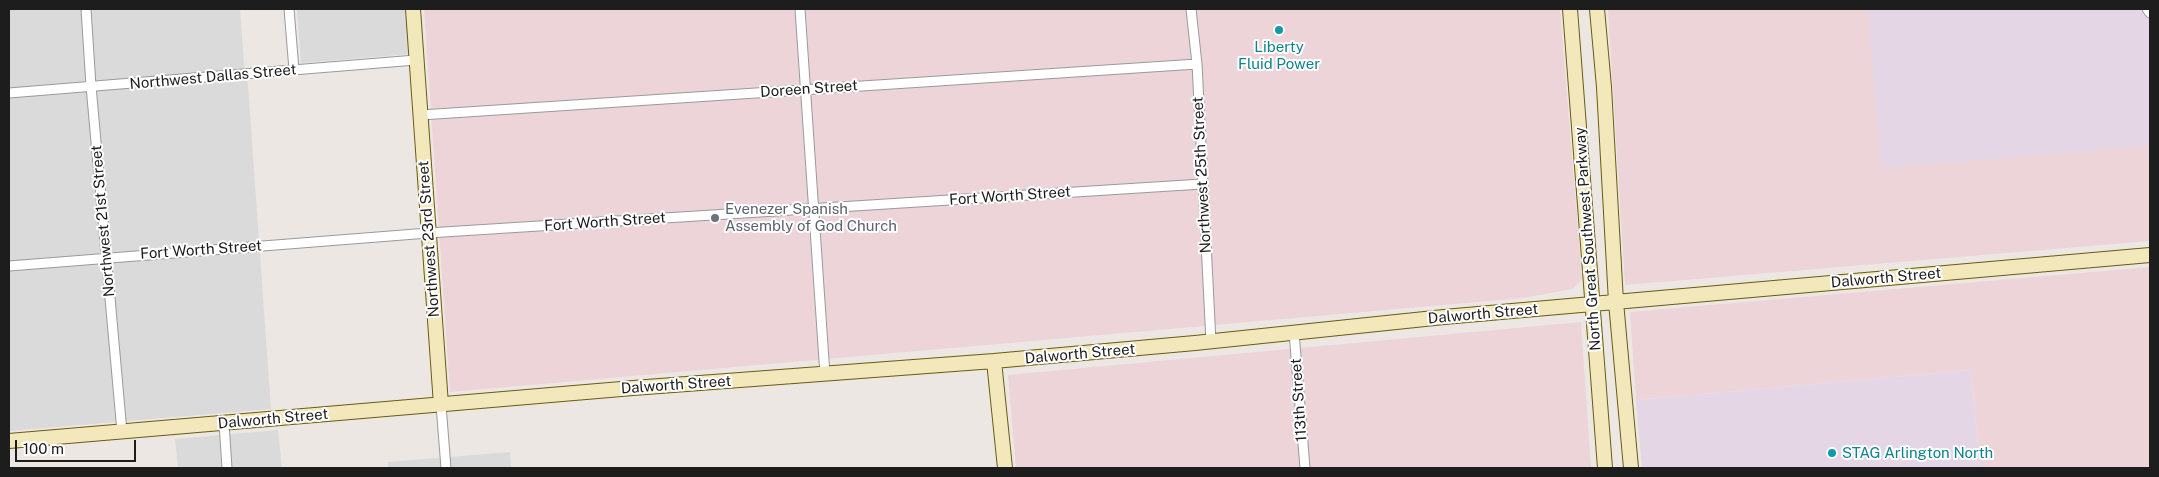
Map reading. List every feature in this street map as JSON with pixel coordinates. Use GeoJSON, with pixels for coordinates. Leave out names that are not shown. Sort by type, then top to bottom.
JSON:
{"type":"FeatureCollection","features":[{"type":"Feature","properties":{"kind":"street","name":"Northwest 21st Street"},"geometry":{"type":"LineString","coordinates":[[86,9],[91,86],[122,432]]}},
{"type":"Feature","properties":{"kind":"street"},"geometry":{"type":"LineString","coordinates":[[289,9],[294,70]]}},
{"type":"Feature","properties":{"kind":"street","name":"Northwest 23rd Street"},"geometry":{"type":"LineString","coordinates":[[413,9],[446,468]]}},
{"type":"Feature","properties":{"kind":"street"},"geometry":{"type":"LineString","coordinates":[[800,9],[825,375]]}},
{"type":"Feature","properties":{"kind":"street","name":"Northwest 25th Street"},"geometry":{"type":"LineString","coordinates":[[1191,9],[1197,64],[1212,342]]}},
{"type":"Feature","properties":{"kind":"street","name":"North Great Southwest Parkway"},"geometry":{"type":"LineString","coordinates":[[1570,9],[1605,468]]}},
{"type":"Feature","properties":{"kind":"street","name":"North Great Southwest Parkway"},"geometry":{"type":"LineString","coordinates":[[1597,9],[1616,302],[1631,468]]}},
{"type":"Feature","properties":{"kind":"street"},"geometry":{"type":"LineString","coordinates":[[2147,9],[2150,12]]}},
{"type":"Feature","properties":{"kind":"street","name":"Northwest Dallas Street"},"geometry":{"type":"LineString","coordinates":[[9,93],[416,60]]}},
{"type":"Feature","properties":{"kind":"street","name":"Doreen Street"},"geometry":{"type":"LineString","coordinates":[[421,115],[1197,64]]}},
{"type":"Feature","properties":{"kind":"street","name":"Fort Worth Street"},"geometry":{"type":"LineString","coordinates":[[9,266],[428,233],[1202,184]]}},
{"type":"Feature","properties":{"kind":"street","name":"Dalworth Street"},"geometry":{"type":"LineString","coordinates":[[9,441],[633,388],[994,362],[1592,304],[2150,255]]}},
{"type":"Feature","properties":{"kind":"street","name":"113th Street"},"geometry":{"type":"LineString","coordinates":[[1294,332],[1305,468]]}},
{"type":"Feature","properties":{"kind":"street"},"geometry":{"type":"LineString","coordinates":[[994,362],[1005,468]]}},
{"type":"Feature","properties":{"kind":"street"},"geometry":{"type":"LineString","coordinates":[[224,423],[228,468]]}},
{"type":"Feature","properties":{"kind":"shaded area"},"geometry":{"type":"Polygon","coordinates":[[[9,9],[240,9],[244,64],[248,85],[271,409],[9,431],[9,9]]]}},
{"type":"Feature","properties":{"kind":"shaded area"},"geometry":{"type":"Polygon","coordinates":[[[297,9],[407,9],[411,54],[301,63],[297,9]]]}},
{"type":"Feature","properties":{"kind":"shaded area"},"geometry":{"type":"Polygon","coordinates":[[[424,9],[1560,9],[1582,280],[1572,289],[1523,298],[450,392],[424,9]]]}},
{"type":"Feature","properties":{"kind":"shaded area"},"geometry":{"type":"Polygon","coordinates":[[[1608,9],[2134,9],[2150,20],[2150,241],[1625,285],[1608,9]]]}},
{"type":"Feature","properties":{"kind":"shaded area"},"geometry":{"type":"Polygon","coordinates":[[[1868,9],[2150,9],[2150,146],[1881,168],[1868,9]]]}},
{"type":"Feature","properties":{"kind":"shaded area"},"geometry":{"type":"Polygon","coordinates":[[[2150,267],[2150,468],[1980,468],[1971,370],[1636,400],[1630,312],[2150,267]]]}},
{"type":"Feature","properties":{"kind":"shaded area"},"geometry":{"type":"Polygon","coordinates":[[[1581,322],[1591,468],[1016,468],[1008,375],[1581,322]]]}},
{"type":"Feature","properties":{"kind":"shaded area"},"geometry":{"type":"Polygon","coordinates":[[[1971,370],[1980,468],[1642,468],[1636,400],[1971,370]]]}},
{"type":"Feature","properties":{"kind":"shaded area"},"geometry":{"type":"Polygon","coordinates":[[[278,430],[282,468],[178,468],[175,439],[278,430]]]}},
{"type":"Feature","properties":{"kind":"shaded area"},"geometry":{"type":"Polygon","coordinates":[[[510,452],[511,468],[388,468],[388,462],[510,452]]]}},
{"type":"Feature","properties":{"kind":"place","name":"Liberty Fluid Power"},"geometry":{"type":"Point","coordinates":[1279,30]}},
{"type":"Feature","properties":{"kind":"place","name":"Evenezer Spanish Assembly of God Church"},"geometry":{"type":"Point","coordinates":[715,218]}},
{"type":"Feature","properties":{"kind":"place","name":"STAG Arlington North"},"geometry":{"type":"Point","coordinates":[1832,453]}}]}
